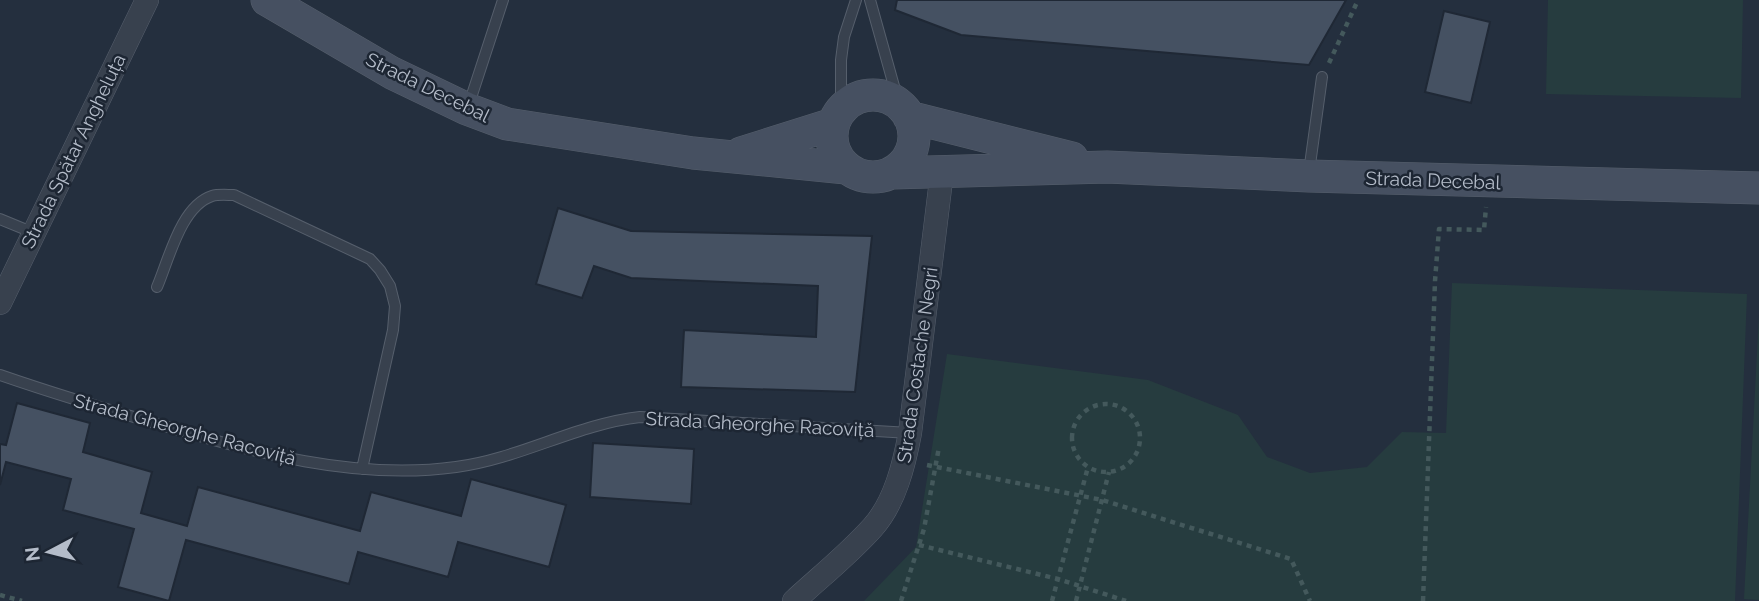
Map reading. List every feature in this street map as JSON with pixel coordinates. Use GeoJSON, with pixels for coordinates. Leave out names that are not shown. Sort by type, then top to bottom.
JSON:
{"type":"FeatureCollection","features":[{"type":"Feature","properties":{"kind":"main road","name":"Strada Decebal"},"geometry":{"type":"LineString","coordinates":[[267,0],[393,73],[467,109],[508,124],[726,158],[846,168]]}},
{"type":"Feature","properties":{"kind":"main road"},"geometry":{"type":"LineString","coordinates":[[869,95],[885,97],[904,111],[914,133],[912,149],[905,163],[892,173],[877,178],[861,176],[846,168],[836,156],[832,140],[837,117],[853,100],[869,95]]}},
{"type":"Feature","properties":{"kind":"main road","name":"Strada Decebal"},"geometry":{"type":"LineString","coordinates":[[904,111],[1107,167]]}},
{"type":"Feature","properties":{"kind":"main road","name":"Strada Decebal"},"geometry":{"type":"LineString","coordinates":[[726,158],[837,117]]}},
{"type":"Feature","properties":{"kind":"main road","name":"Strada Decebal"},"geometry":{"type":"LineString","coordinates":[[892,173],[1107,167],[1309,176],[1759,188]]}},
{"type":"Feature","properties":{"kind":"street","name":"Strada Spătar Angheluța"},"geometry":{"type":"LineString","coordinates":[[0,303],[147,0]]}},
{"type":"Feature","properties":{"kind":"street","name":"Strada Costache Negri"},"geometry":{"type":"LineString","coordinates":[[794,601],[874,526],[890,499],[904,464],[943,172]]}},
{"type":"Feature","properties":{"kind":"lane"},"geometry":{"type":"LineString","coordinates":[[467,109],[503,0]]}},
{"type":"Feature","properties":{"kind":"lane"},"geometry":{"type":"LineString","coordinates":[[837,117],[844,37],[856,0]]}},
{"type":"Feature","properties":{"kind":"lane"},"geometry":{"type":"LineString","coordinates":[[870,0],[904,111]]}},
{"type":"Feature","properties":{"kind":"lane"},"geometry":{"type":"LineString","coordinates":[[1309,176],[1322,77]]}},
{"type":"Feature","properties":{"kind":"lane"},"geometry":{"type":"LineString","coordinates":[[157,287],[187,214],[198,202],[214,195],[234,195],[370,258],[390,286],[395,306],[393,330],[362,469]]}},
{"type":"Feature","properties":{"kind":"lane"},"geometry":{"type":"LineString","coordinates":[[0,219],[34,233]]}},
{"type":"Feature","properties":{"kind":"lane","name":"Strada Gheorghe Racoviță"},"geometry":{"type":"LineString","coordinates":[[0,375],[188,433],[287,459],[362,469],[419,471],[497,460],[613,420],[640,417],[910,433]]}},
{"type":"Feature","properties":{"kind":"path"},"geometry":{"type":"LineString","coordinates":[[1322,77],[1358,0]]}},
{"type":"Feature","properties":{"kind":"path"},"geometry":{"type":"LineString","coordinates":[[1423,601],[1439,229],[1484,230],[1487,181]]}},
{"type":"Feature","properties":{"kind":"path"},"geometry":{"type":"LineString","coordinates":[[1097,405],[1119,407],[1128,413],[1139,432],[1136,454],[1129,463],[1109,472],[1088,467],[1074,450],[1072,439],[1079,418],[1097,405]]}},
{"type":"Feature","properties":{"kind":"path"},"geometry":{"type":"LineString","coordinates":[[901,601],[924,529],[939,447]]}},
{"type":"Feature","properties":{"kind":"path"},"geometry":{"type":"LineString","coordinates":[[904,464],[935,466],[1102,500],[1291,559],[1310,601]]}},
{"type":"Feature","properties":{"kind":"path"},"geometry":{"type":"LineString","coordinates":[[1052,601],[1088,467]]}},
{"type":"Feature","properties":{"kind":"path"},"geometry":{"type":"LineString","coordinates":[[1076,601],[1109,472]]}},
{"type":"Feature","properties":{"kind":"path"},"geometry":{"type":"LineString","coordinates":[[919,545],[1058,579],[1126,601]]}},
{"type":"Feature","properties":{"kind":"path"},"geometry":{"type":"LineString","coordinates":[[0,595],[22,601]]}},
{"type":"Feature","properties":{"kind":"green space"},"geometry":{"type":"Polygon","coordinates":[[[1548,0],[1743,0],[1741,98],[1546,94],[1548,0]]]}},
{"type":"Feature","properties":{"kind":"green space"},"geometry":{"type":"Polygon","coordinates":[[[1452,283],[1747,294],[1735,601],[864,601],[916,547],[947,354],[1148,380],[1238,415],[1267,457],[1310,473],[1367,467],[1402,432],[1446,433],[1452,283]]]}},
{"type":"Feature","properties":{"kind":"green space"},"geometry":{"type":"Polygon","coordinates":[[[1759,315],[1759,600],[1744,599],[1759,315]]]}},
{"type":"Feature","properties":{"kind":"building"},"geometry":{"type":"Polygon","coordinates":[[[897,0],[1346,0],[1309,65],[961,35],[895,10],[897,0]]]}},
{"type":"Feature","properties":{"kind":"building"},"geometry":{"type":"Polygon","coordinates":[[[1444,11],[1490,22],[1471,103],[1425,92],[1444,11]]]}},
{"type":"Feature","properties":{"kind":"building"},"geometry":{"type":"Polygon","coordinates":[[[558,208],[631,231],[872,236],[855,392],[681,387],[684,330],[816,337],[818,286],[631,278],[594,266],[582,298],[536,284],[558,208]]]}},
{"type":"Feature","properties":{"kind":"building"},"geometry":{"type":"Polygon","coordinates":[[[17,403],[90,423],[83,452],[152,472],[141,513],[187,526],[198,487],[360,531],[371,492],[461,516],[471,479],[566,505],[549,567],[458,542],[448,577],[358,552],[349,584],[186,540],[169,601],[118,587],[134,529],[63,510],[71,479],[6,462],[0,485],[0,444],[6,445],[17,403]]]}},
{"type":"Feature","properties":{"kind":"building"},"geometry":{"type":"Polygon","coordinates":[[[593,443],[694,449],[691,504],[590,497],[593,443]]]}}]}
